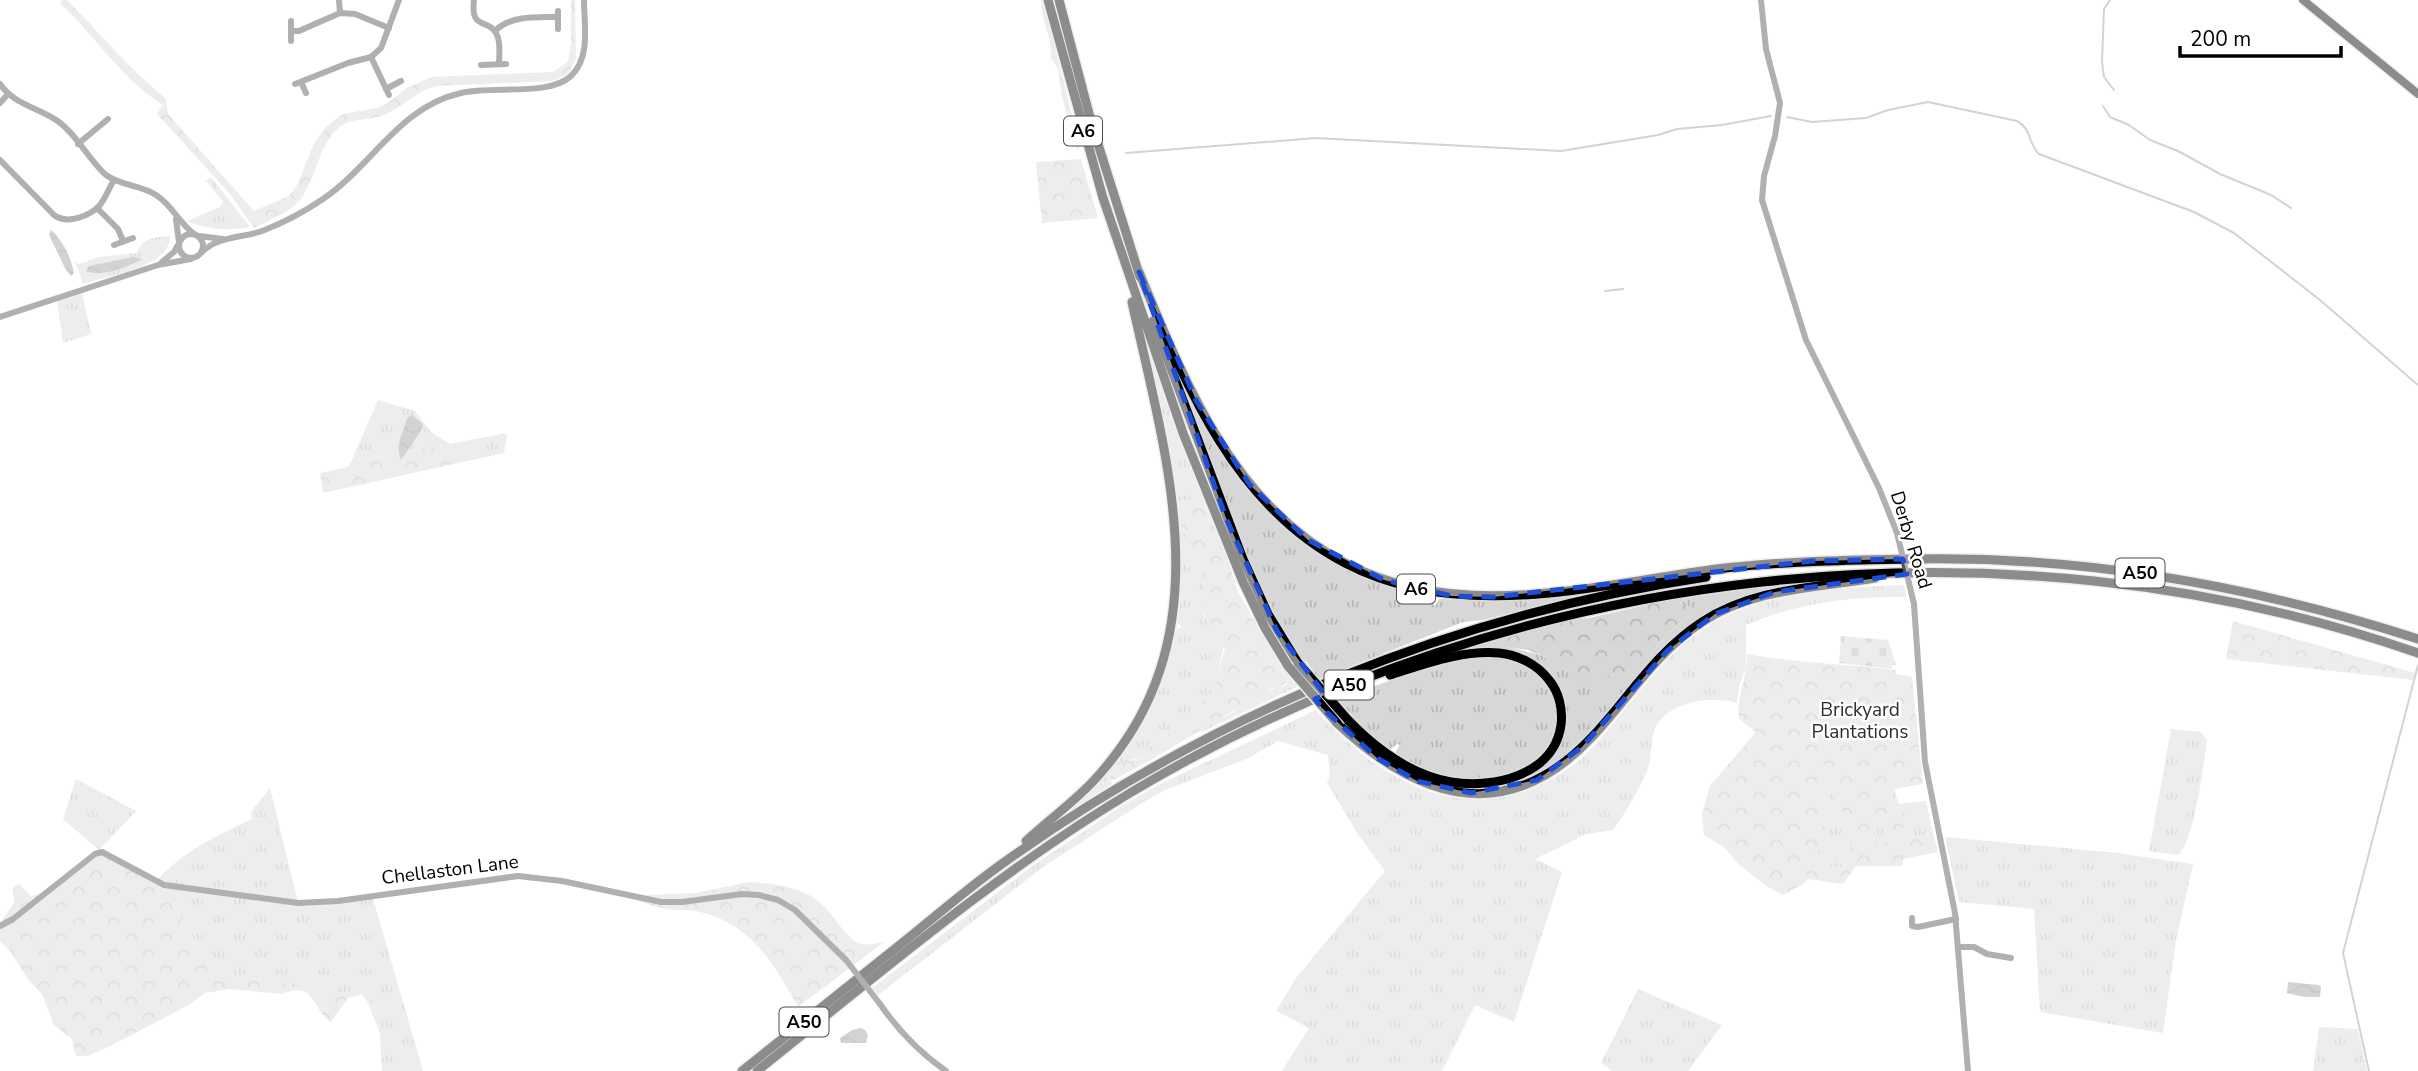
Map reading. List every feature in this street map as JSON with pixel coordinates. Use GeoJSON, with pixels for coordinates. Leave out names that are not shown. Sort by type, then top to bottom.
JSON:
{"type":"FeatureCollection","features":[{"type":"Feature","properties":{"kind":"highway","name":"A6"},"geometry":{"type":"LineString","coordinates":[[1048,0],[1122,261],[1187,445],[1242,582],[1288,666],[1336,723],[1384,763],[1428,785],[1463,793],[1510,789],[1537,780],[1572,757],[1600,729],[1667,651],[1690,630],[1715,614],[1744,601],[1775,592],[1898,574]]}},
{"type":"Feature","properties":{"kind":"highway","name":"A6"},"geometry":{"type":"LineString","coordinates":[[1059,0],[1092,125],[1139,272],[1187,383],[1211,428],[1250,485],[1275,512],[1308,540],[1364,572],[1405,587],[1452,596],[1493,597],[1729,568],[1812,561],[1854,561]]}},
{"type":"Feature","properties":{"kind":"highway"},"geometry":{"type":"LineString","coordinates":[[1004,862],[1075,800],[1117,753],[1149,702],[1170,640],[1175,604],[1176,562],[1169,485],[1154,400],[1122,261]]}},
{"type":"Feature","properties":{"kind":"highway"},"geometry":{"type":"LineString","coordinates":[[1139,272],[1169,367],[1226,518],[1268,614],[1298,663],[1348,720],[1380,748],[1417,771],[1452,782],[1486,784],[1518,776],[1538,764],[1556,741],[1562,714],[1558,694],[1543,673],[1526,661],[1502,654],[1475,653],[1448,658],[1360,686],[1331,692]]}},
{"type":"Feature","properties":{"kind":"highway","name":"A50"},"geometry":{"type":"LineString","coordinates":[[742,1071],[1004,862],[1090,804],[1177,753],[1300,693],[1430,642],[1540,610],[1641,587],[1749,571],[1854,561],[2012,560],[2124,570],[2196,582],[2283,600],[2418,639]]}},
{"type":"Feature","properties":{"kind":"highway","name":"A50"},"geometry":{"type":"LineString","coordinates":[[757,1071],[1000,881],[1135,790],[1222,743],[1331,692],[1401,665],[1555,618],[1697,590],[1776,580],[1866,573],[2012,576],[2123,584],[2232,602],[2368,637],[2418,653]]}},
{"type":"Feature","properties":{"kind":"main road"},"geometry":{"type":"LineString","coordinates":[[2302,0],[2418,94]]}},
{"type":"Feature","properties":{"kind":"street"},"geometry":{"type":"LineString","coordinates":[[339,0],[340,13]]}},
{"type":"Feature","properties":{"kind":"street"},"geometry":{"type":"LineString","coordinates":[[306,93],[298,83],[348,62],[370,57],[381,48],[399,0]]}},
{"type":"Feature","properties":{"kind":"street"},"geometry":{"type":"LineString","coordinates":[[474,0],[475,19],[495,31],[503,64],[481,65]]}},
{"type":"Feature","properties":{"kind":"street"},"geometry":{"type":"LineString","coordinates":[[0,317],[158,265],[191,259],[212,244],[271,228],[326,197],[354,173],[394,130],[413,114],[437,101],[474,90],[541,87],[566,80],[583,58],[584,0]]}},
{"type":"Feature","properties":{"kind":"street","name":"Derby Road"},"geometry":{"type":"LineString","coordinates":[[1761,0],[1766,49],[1780,103],[1775,136],[1764,176],[1762,200],[1806,340],[1879,488],[1897,533],[1914,604],[1925,762],[1956,919],[1968,1071]]}},
{"type":"Feature","properties":{"kind":"street"},"geometry":{"type":"LineString","coordinates":[[291,31],[299,31],[340,13],[355,14],[389,28]]}},
{"type":"Feature","properties":{"kind":"street"},"geometry":{"type":"LineString","coordinates":[[495,31],[515,20],[558,14],[558,29]]}},
{"type":"Feature","properties":{"kind":"street"},"geometry":{"type":"LineString","coordinates":[[291,21],[291,41]]}},
{"type":"Feature","properties":{"kind":"street"},"geometry":{"type":"LineString","coordinates":[[370,57],[388,92],[401,81]]}},
{"type":"Feature","properties":{"kind":"street"},"geometry":{"type":"LineString","coordinates":[[0,84],[8,94],[58,122],[91,161],[114,180],[154,194],[167,204],[176,218],[203,242],[202,252]]}},
{"type":"Feature","properties":{"kind":"street"},"geometry":{"type":"LineString","coordinates":[[0,103],[8,94]]}},
{"type":"Feature","properties":{"kind":"street"},"geometry":{"type":"LineString","coordinates":[[78,144],[108,119]]}},
{"type":"Feature","properties":{"kind":"street"},"geometry":{"type":"LineString","coordinates":[[0,160],[58,218],[74,219],[97,208],[114,180]]}},
{"type":"Feature","properties":{"kind":"street"},"geometry":{"type":"LineString","coordinates":[[97,208],[118,229],[123,241]]}},
{"type":"Feature","properties":{"kind":"street"},"geometry":{"type":"LineString","coordinates":[[176,218],[180,253],[191,259]]}},
{"type":"Feature","properties":{"kind":"street"},"geometry":{"type":"LineString","coordinates":[[158,265],[171,256],[185,236],[225,239]]}},
{"type":"Feature","properties":{"kind":"street"},"geometry":{"type":"LineString","coordinates":[[114,244],[133,238]]}},
{"type":"Feature","properties":{"kind":"street","name":"Chellaston Lane"},"geometry":{"type":"LineString","coordinates":[[0,926],[13,919],[95,854],[102,852],[164,885],[298,903],[338,901],[518,876],[551,879],[668,903],[742,894],[758,895],[778,900],[795,911],[846,960],[903,1033],[928,1058],[946,1071]]}},
{"type":"Feature","properties":{"kind":"street"},"geometry":{"type":"LineString","coordinates":[[1912,918],[1912,926],[1918,927],[1956,919]]}},
{"type":"Feature","properties":{"kind":"street"},"geometry":{"type":"LineString","coordinates":[[1959,947],[1974,947],[1987,954],[2002,953],[2011,958]]}},
{"type":"Feature","properties":{"kind":"highlighted area"},"geometry":{"type":"Polygon","coordinates":[[[1139,272],[1197,402],[1250,485],[1308,540],[1384,580],[1452,596],[1493,597],[1812,561],[1903,559],[1907,574],[1775,592],[1715,614],[1667,651],[1582,747],[1537,780],[1471,793],[1417,781],[1377,758],[1322,708],[1315,699],[1325,695],[1277,631],[1226,518],[1139,272]]]}},
{"type":"Feature","properties":{"kind":"green space"},"geometry":{"type":"Polygon","coordinates":[[[67,0],[127,63],[166,99],[168,114],[254,211],[289,196],[296,187],[315,142],[326,127],[343,114],[377,108],[407,88],[431,77],[553,72],[568,62],[571,44],[571,0],[575,0],[576,59],[568,74],[552,81],[436,86],[384,115],[343,125],[326,144],[300,200],[285,212],[254,228],[230,194],[157,114],[163,105],[134,83],[60,4],[67,0]]]}},
{"type":"Feature","properties":{"kind":"green space"},"geometry":{"type":"Polygon","coordinates":[[[1041,0],[1080,147],[1077,150],[1062,97],[1058,69],[1051,58],[1041,0]]]}},
{"type":"Feature","properties":{"kind":"green space"},"geometry":{"type":"Polygon","coordinates":[[[1081,159],[1098,218],[1042,223],[1036,162],[1081,159]]]}},
{"type":"Feature","properties":{"kind":"green space"},"geometry":{"type":"Polygon","coordinates":[[[211,177],[250,227],[218,229],[187,221],[220,207],[223,202],[206,181],[211,177]]]}},
{"type":"Feature","properties":{"kind":"green space"},"geometry":{"type":"Polygon","coordinates":[[[170,236],[168,247],[149,263],[83,284],[75,261],[79,264],[99,257],[137,253],[146,241],[170,236]]]}},
{"type":"Feature","properties":{"kind":"green space"},"geometry":{"type":"Polygon","coordinates":[[[82,293],[91,334],[63,343],[57,301],[82,293]]]}},
{"type":"Feature","properties":{"kind":"green space"},"geometry":{"type":"Polygon","coordinates":[[[1146,343],[1207,509],[1189,500],[1196,557],[1201,567],[1205,593],[1204,617],[1214,626],[1220,627],[1223,638],[1220,677],[1210,694],[1195,707],[1195,716],[1149,746],[1144,758],[1131,759],[1108,777],[1112,784],[1052,823],[1101,779],[1128,746],[1157,690],[1175,629],[1182,627],[1176,622],[1179,553],[1146,343]]]}},
{"type":"Feature","properties":{"kind":"green space"},"geometry":{"type":"Polygon","coordinates":[[[1172,361],[1193,404],[1243,480],[1272,513],[1305,541],[1342,565],[1384,584],[1431,597],[1434,605],[1439,599],[1503,601],[1582,595],[1483,620],[1463,622],[1319,679],[1306,661],[1301,663],[1262,591],[1229,516],[1172,361]]]}},
{"type":"Feature","properties":{"kind":"green space"},"geometry":{"type":"Polygon","coordinates":[[[378,400],[415,411],[432,433],[450,444],[351,462],[378,400]]]}},
{"type":"Feature","properties":{"kind":"green space"},"geometry":{"type":"Polygon","coordinates":[[[507,433],[504,453],[458,463],[454,443],[507,433]]]}},
{"type":"Feature","properties":{"kind":"green space"},"geometry":{"type":"Polygon","coordinates":[[[454,443],[458,463],[323,493],[320,473],[348,467],[351,462],[454,443]]]}},
{"type":"Feature","properties":{"kind":"green space"},"geometry":{"type":"Polygon","coordinates":[[[1180,500],[1189,500],[1207,509],[1238,592],[1291,679],[1277,689],[1274,687],[1269,690],[1269,693],[1242,710],[1238,708],[1111,781],[1108,778],[1123,762],[1143,758],[1149,746],[1173,730],[1182,720],[1195,716],[1195,707],[1210,693],[1217,681],[1225,650],[1220,639],[1223,634],[1220,627],[1207,625],[1202,573],[1182,528],[1180,500]]]}},
{"type":"Feature","properties":{"kind":"green space"},"geometry":{"type":"Polygon","coordinates":[[[1803,582],[1745,597],[1712,611],[1692,624],[1660,650],[1604,717],[1563,757],[1539,773],[1510,785],[1531,774],[1554,754],[1564,722],[1565,711],[1561,694],[1522,655],[1445,655],[1487,642],[1541,655],[1574,676],[1637,658],[1647,658],[1673,629],[1692,614],[1682,604],[1669,600],[1803,582]]]}},
{"type":"Feature","properties":{"kind":"green space"},"geometry":{"type":"Polygon","coordinates":[[[1904,585],[1906,597],[1825,602],[1785,611],[1746,625],[1746,668],[1739,686],[1737,703],[1726,700],[1700,701],[1676,708],[1665,715],[1653,735],[1646,773],[1613,830],[1586,834],[1535,859],[1562,872],[1514,1022],[1475,1005],[1442,1071],[1282,1071],[1309,1028],[1276,1011],[1296,978],[1385,871],[1358,834],[1327,783],[1330,776],[1328,755],[1278,741],[1246,759],[1165,790],[1139,805],[1043,867],[878,995],[872,988],[1032,866],[1120,807],[1158,785],[1316,710],[1361,753],[1412,785],[1440,795],[1469,799],[1499,798],[1538,786],[1575,764],[1661,666],[1677,650],[1713,623],[1757,604],[1806,593],[1904,585]]]}},
{"type":"Feature","properties":{"kind":"green space"},"geometry":{"type":"Polygon","coordinates":[[[1669,600],[1692,607],[1692,614],[1673,629],[1647,658],[1637,658],[1627,671],[1606,677],[1587,679],[1573,676],[1541,655],[1528,650],[1488,645],[1487,642],[1568,620],[1589,618],[1669,600]]]}},
{"type":"Feature","properties":{"kind":"green space"},"geometry":{"type":"Polygon","coordinates":[[[2233,621],[2415,673],[2413,680],[2226,659],[2233,621]]]}},
{"type":"Feature","properties":{"kind":"green space"},"geometry":{"type":"Polygon","coordinates":[[[1841,636],[1888,640],[1896,665],[1892,665],[1892,669],[1839,663],[1841,636]]]}},
{"type":"Feature","properties":{"kind":"green space","name":"Brickyard Plantations"},"geometry":{"type":"Polygon","coordinates":[[[1747,654],[1896,670],[1896,674],[1912,677],[1923,784],[1894,789],[1904,821],[1903,829],[1891,834],[1881,828],[1873,831],[1875,844],[1933,834],[1938,852],[1903,859],[1903,866],[1856,866],[1843,884],[1808,879],[1783,895],[1768,887],[1738,864],[1725,848],[1704,835],[1702,814],[1710,786],[1756,732],[1739,719],[1739,702],[1747,654]],[[1822,763],[1819,802],[1828,847],[1809,853],[1810,869],[1842,867],[1854,855],[1848,834],[1849,824],[1834,797],[1826,768],[1822,763]]]}},
{"type":"Feature","properties":{"kind":"green space"},"geometry":{"type":"Polygon","coordinates":[[[1474,657],[1506,658],[1527,666],[1541,677],[1556,705],[1558,720],[1546,750],[1533,763],[1513,774],[1468,780],[1440,776],[1421,769],[1397,757],[1396,751],[1400,745],[1397,744],[1389,751],[1351,719],[1353,716],[1337,699],[1430,667],[1474,657]]]}},
{"type":"Feature","properties":{"kind":"green space"},"geometry":{"type":"Polygon","coordinates":[[[1291,679],[1299,686],[1200,733],[1208,725],[1238,708],[1242,710],[1267,692],[1283,687],[1291,679]]]}},
{"type":"Feature","properties":{"kind":"green space"},"geometry":{"type":"Polygon","coordinates":[[[2171,729],[2201,732],[2207,740],[2201,783],[2189,835],[2178,855],[2149,851],[2171,729]]]}},
{"type":"Feature","properties":{"kind":"green space"},"geometry":{"type":"Polygon","coordinates":[[[1821,762],[1826,768],[1834,797],[1849,824],[1848,834],[1855,855],[1842,867],[1810,869],[1809,853],[1828,847],[1819,802],[1821,762]]]}},
{"type":"Feature","properties":{"kind":"green space"},"geometry":{"type":"Polygon","coordinates":[[[76,779],[136,811],[99,850],[63,819],[76,779]]]}},
{"type":"Feature","properties":{"kind":"green space"},"geometry":{"type":"Polygon","coordinates":[[[270,788],[298,903],[372,895],[423,1071],[382,1071],[380,1033],[370,992],[331,998],[306,985],[216,974],[162,888],[197,889],[288,901],[171,885],[157,880],[189,853],[252,819],[251,812],[270,788]]]}},
{"type":"Feature","properties":{"kind":"green space"},"geometry":{"type":"Polygon","coordinates":[[[1926,801],[1933,834],[1875,844],[1873,830],[1881,828],[1901,812],[1897,804],[1926,801]]]}},
{"type":"Feature","properties":{"kind":"green space"},"geometry":{"type":"Polygon","coordinates":[[[1945,837],[2117,853],[2193,864],[2176,940],[2163,1033],[2040,1012],[2034,909],[1959,902],[1945,837]]]}},
{"type":"Feature","properties":{"kind":"green space"},"geometry":{"type":"Polygon","coordinates":[[[101,854],[162,888],[216,974],[306,985],[331,997],[370,992],[380,1033],[362,994],[348,998],[331,1022],[312,998],[301,990],[282,994],[230,989],[205,993],[187,1006],[114,1044],[88,1056],[76,1056],[72,1039],[54,1025],[42,994],[29,981],[10,951],[0,941],[0,923],[14,903],[13,887],[19,884],[31,896],[37,895],[101,854]]]}},
{"type":"Feature","properties":{"kind":"green space"},"geometry":{"type":"Polygon","coordinates":[[[749,882],[779,885],[802,892],[823,905],[856,942],[884,942],[798,1007],[758,946],[731,924],[714,916],[657,907],[627,896],[695,893],[749,882]]]}},
{"type":"Feature","properties":{"kind":"green space"},"geometry":{"type":"Polygon","coordinates":[[[1638,989],[1722,1025],[1688,1071],[1612,1071],[1601,1063],[1638,989]]]}},
{"type":"Feature","properties":{"kind":"green space"},"geometry":{"type":"Polygon","coordinates":[[[2319,1027],[2358,1029],[2367,1071],[2313,1071],[2319,1027]]]}},
{"type":"Feature","properties":{"kind":"water"},"geometry":{"type":"Polygon","coordinates":[[[51,230],[69,255],[74,273],[71,276],[49,235],[51,230]]]}},
{"type":"Feature","properties":{"kind":"water"},"geometry":{"type":"Polygon","coordinates":[[[133,257],[143,259],[107,272],[86,271],[89,266],[133,257]]]}},
{"type":"Feature","properties":{"kind":"water"},"geometry":{"type":"Polygon","coordinates":[[[412,415],[423,424],[401,460],[400,439],[407,418],[412,415]]]}},
{"type":"Feature","properties":{"kind":"water"},"geometry":{"type":"Polygon","coordinates":[[[2288,982],[2321,986],[2320,997],[2287,993],[2288,982]]]}},
{"type":"Feature","properties":{"kind":"water"},"geometry":{"type":"Polygon","coordinates":[[[861,1028],[868,1035],[866,1043],[841,1043],[840,1038],[861,1028]]]}},
{"type":"Feature","properties":{"kind":"waterway"},"geometry":{"type":"LineString","coordinates":[[2110,0],[2104,9],[2102,61],[2104,77],[2114,90]]}},
{"type":"Feature","properties":{"kind":"waterway"},"geometry":{"type":"LineString","coordinates":[[1787,117],[1812,122],[1866,118],[1888,110],[1928,102],[2017,121],[2025,128],[2039,154],[2194,212],[2234,233],[2320,300],[2418,385]]}},
{"type":"Feature","properties":{"kind":"waterway"},"geometry":{"type":"LineString","coordinates":[[2103,106],[2110,117],[2129,125],[2150,140],[2271,195],[2291,208]]}},
{"type":"Feature","properties":{"kind":"waterway"},"geometry":{"type":"LineString","coordinates":[[1126,153],[1316,138],[1561,151],[1658,135],[1677,129],[1722,125],[1771,116]]}},
{"type":"Feature","properties":{"kind":"waterway"},"geometry":{"type":"LineString","coordinates":[[1605,291],[1623,289]]}},
{"type":"Feature","properties":{"kind":"waterway"},"geometry":{"type":"LineString","coordinates":[[2369,1071],[2343,953],[2418,665]]}}]}
